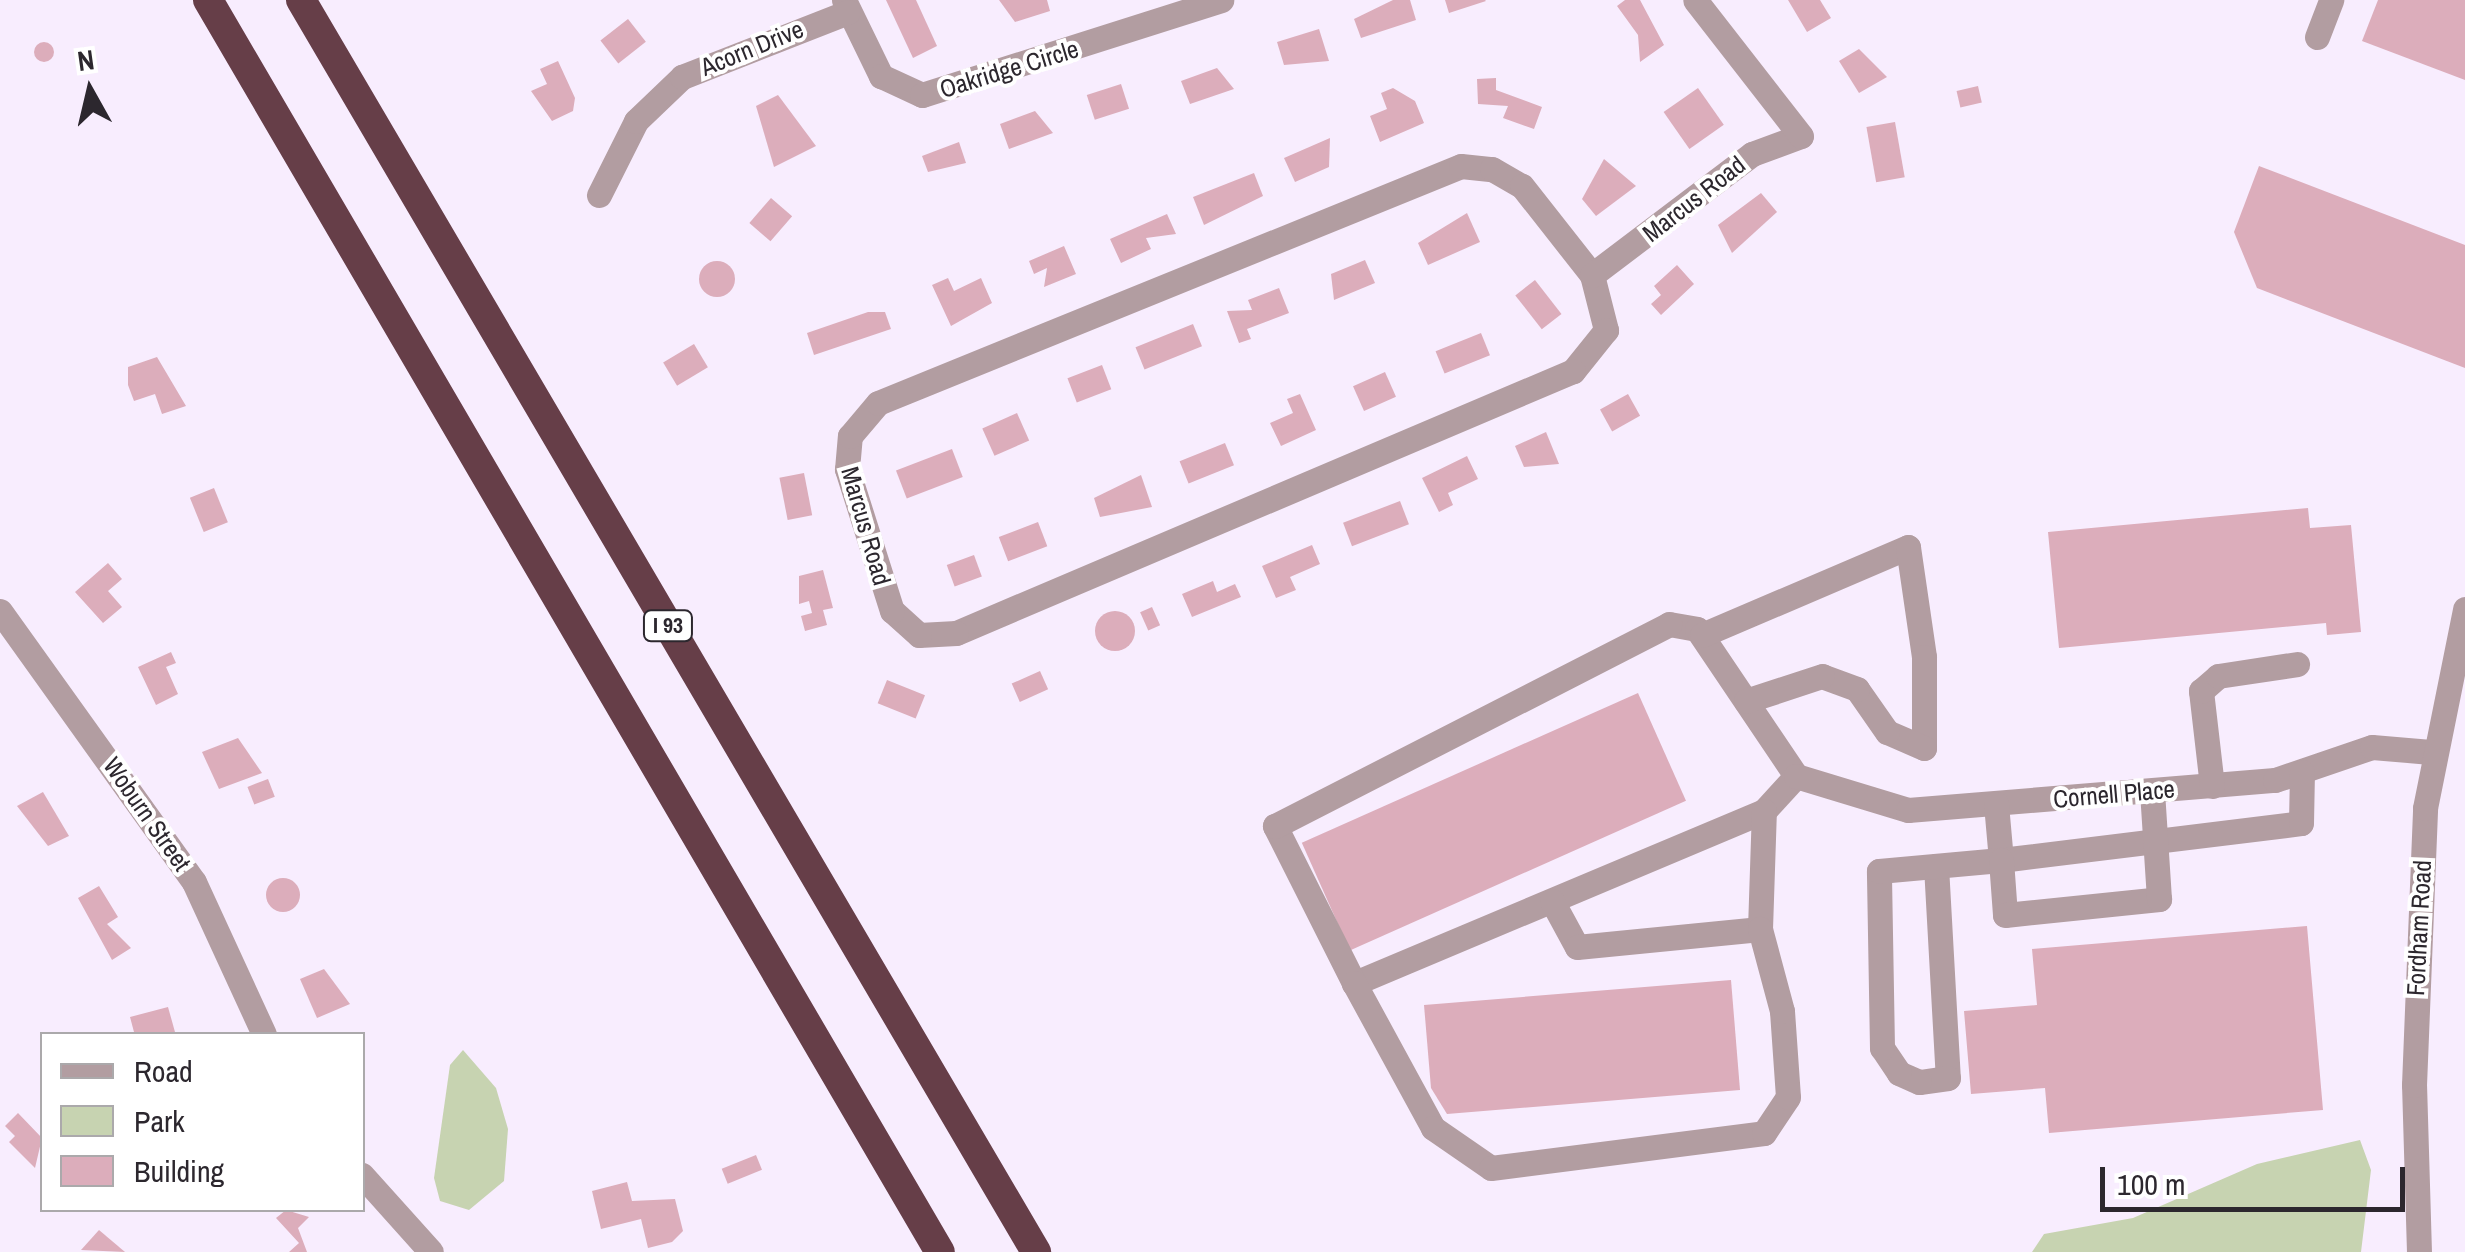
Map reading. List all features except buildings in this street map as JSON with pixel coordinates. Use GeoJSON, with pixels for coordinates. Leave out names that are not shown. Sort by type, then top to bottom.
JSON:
{"type":"FeatureCollection","features":[{"type":"Feature","properties":{"kind":"highway"},"geometry":{"type":"LineString","coordinates":[[208,0],[940,1252]]}},
{"type":"Feature","properties":{"kind":"highway","name":"I 93"},"geometry":{"type":"LineString","coordinates":[[302,0],[1036,1252]]}},
{"type":"Feature","properties":{"kind":"street","name":"Oakridge Circle"},"geometry":{"type":"LineString","coordinates":[[846,6],[881,76],[922,95],[1221,0]]}},
{"type":"Feature","properties":{"kind":"street","name":"Marcus Road"},"geometry":{"type":"LineString","coordinates":[[1592,275],[1757,151],[1802,136],[1695,0]]}},
{"type":"Feature","properties":{"kind":"street"},"geometry":{"type":"LineString","coordinates":[[2316,36],[2331,0]]}},
{"type":"Feature","properties":{"kind":"street","name":"Acorn Drive"},"geometry":{"type":"LineString","coordinates":[[599,195],[636,120],[682,76],[846,6]]}},
{"type":"Feature","properties":{"kind":"street","name":"Marcus Road"},"geometry":{"type":"LineString","coordinates":[[1461,166],[1509,175],[1592,275],[1606,330],[1573,371],[956,633],[920,635],[892,611],[847,469],[850,436],[878,402],[1461,166]]}},
{"type":"Feature","properties":{"kind":"street"},"geometry":{"type":"LineString","coordinates":[[1702,635],[1908,548],[1924,657],[1924,748],[1887,732],[1857,689],[1822,676],[1746,701]]}},
{"type":"Feature","properties":{"kind":"street","name":"Fordham Road"},"geometry":{"type":"LineString","coordinates":[[2419,1252],[2415,1007],[2432,752],[2465,609]]}},
{"type":"Feature","properties":{"kind":"street","name":"Woburn Street"},"geometry":{"type":"LineString","coordinates":[[0,611],[194,882],[263,1032]]}},
{"type":"Feature","properties":{"kind":"street"},"geometry":{"type":"LineString","coordinates":[[1354,983],[1764,812],[1796,776],[1702,635],[1669,624],[1627,642],[1275,826],[1354,983],[1433,1128],[1491,1168],[1764,1133],[1788,1097],[1782,1011],[1760,929],[1764,812]]}},
{"type":"Feature","properties":{"kind":"street"},"geometry":{"type":"LineString","coordinates":[[2212,786],[2201,691],[2218,676],[2297,664]]}},
{"type":"Feature","properties":{"kind":"street","name":"Cornell Place"},"geometry":{"type":"LineString","coordinates":[[1796,776],[1896,810],[2212,786],[2302,772],[2364,748],[2432,752]]}},
{"type":"Feature","properties":{"kind":"street"},"geometry":{"type":"LineString","coordinates":[[1936,866],[1948,1078],[1920,1082],[1882,1048],[1874,904],[1879,870],[2001,860],[2301,822],[2302,772]]}},
{"type":"Feature","properties":{"kind":"street"},"geometry":{"type":"LineString","coordinates":[[1996,804],[2005,916],[2160,898],[2152,792]]}},
{"type":"Feature","properties":{"kind":"street"},"geometry":{"type":"LineString","coordinates":[[1552,901],[1577,948],[1760,929]]}},
{"type":"Feature","properties":{"kind":"street"},"geometry":{"type":"LineString","coordinates":[[365,1179],[425,1250]]}},
{"type":"Feature","properties":{"kind":"green space"},"geometry":{"type":"Polygon","coordinates":[[[463,1050],[496,1088],[508,1129],[504,1181],[469,1210],[440,1201],[434,1178],[450,1065],[463,1050]]]}},
{"type":"Feature","properties":{"kind":"green space"},"geometry":{"type":"Polygon","coordinates":[[[2360,1140],[2371,1170],[2361,1252],[2032,1252],[2044,1234],[2133,1218],[2257,1164],[2360,1140]]]}}]}
